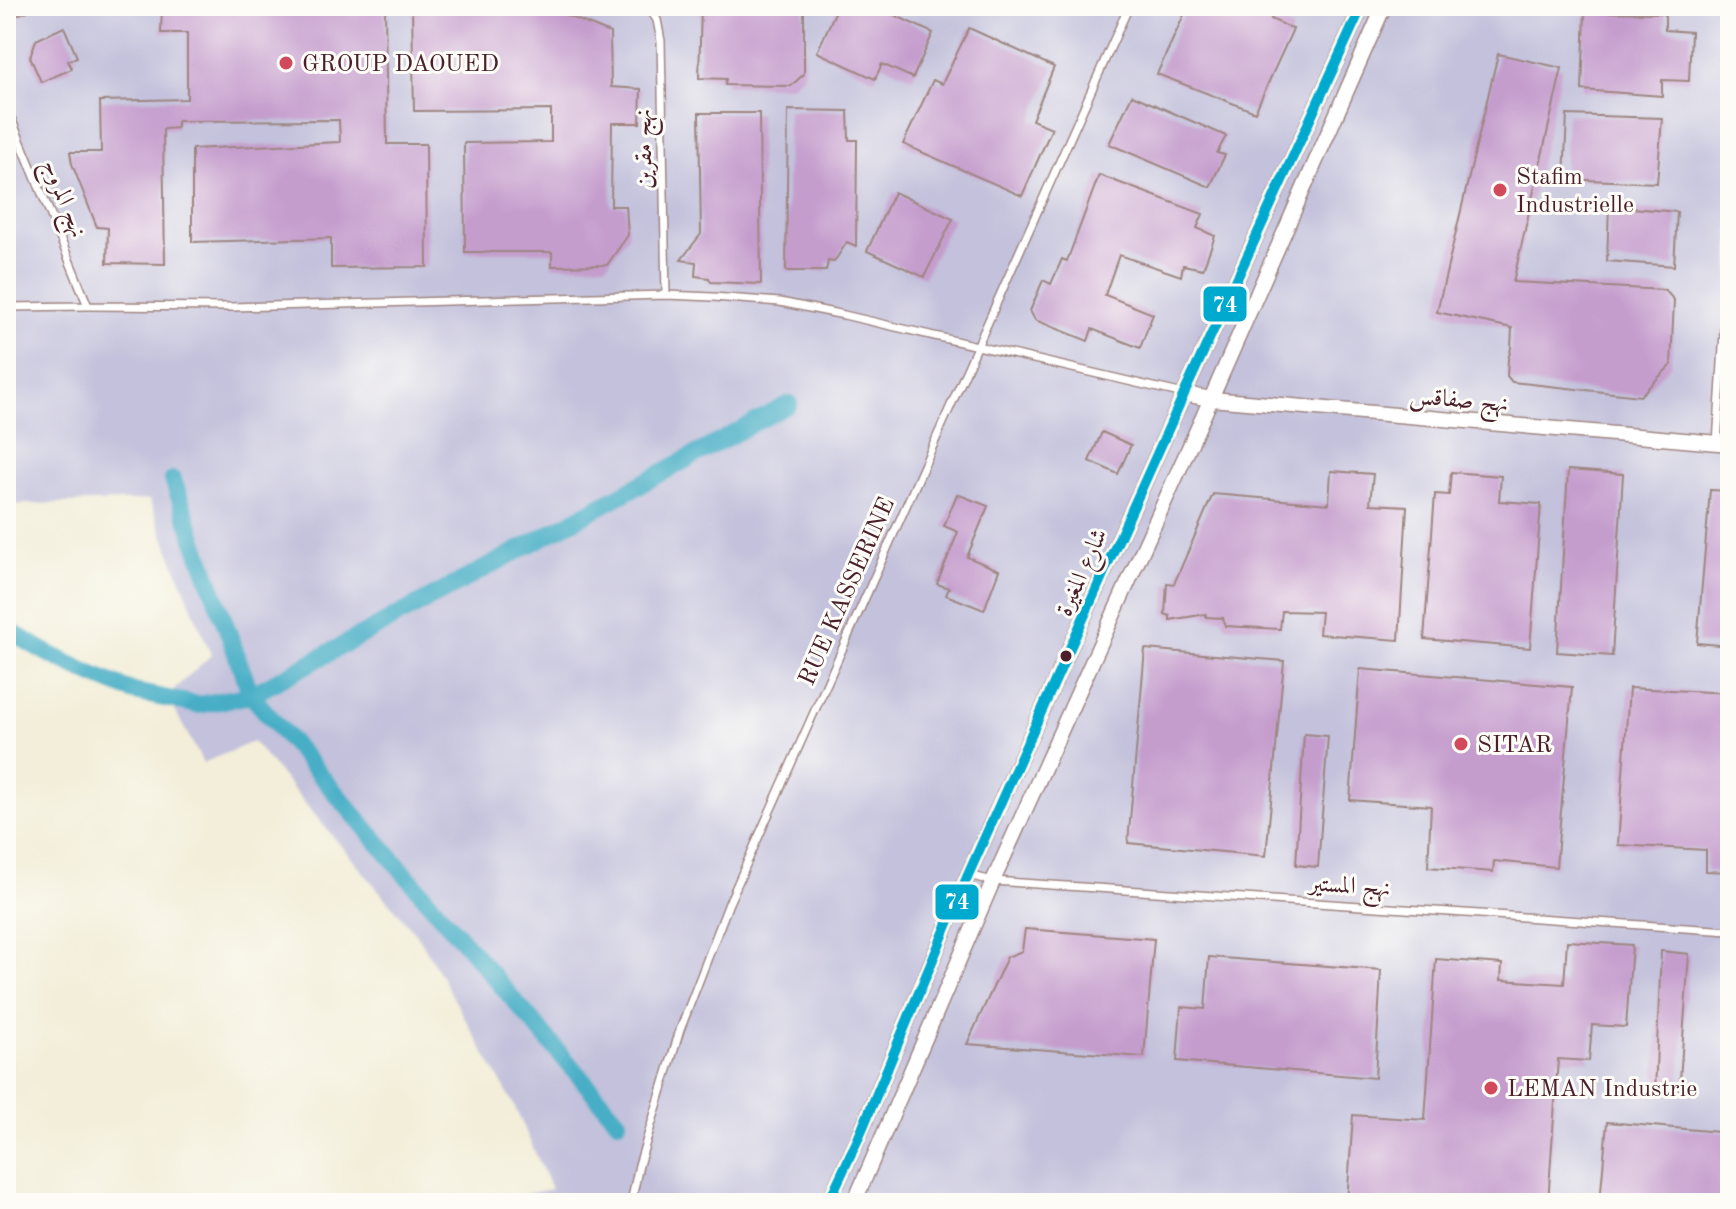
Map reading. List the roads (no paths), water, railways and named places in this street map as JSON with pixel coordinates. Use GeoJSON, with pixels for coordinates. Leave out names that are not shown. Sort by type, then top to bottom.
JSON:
{"type":"FeatureCollection","features":[{"type":"Feature","properties":{"kind":"street","name":"شارع المغيرة"},"geometry":{"type":"LineString","coordinates":[[828,1203],[858,1139],[968,875],[1362,6]]}},
{"type":"Feature","properties":{"kind":"street","name":"شارع المغيرة"},"geometry":{"type":"LineString","coordinates":[[854,1203],[993,881],[1384,6]]}},
{"type":"Feature","properties":{"kind":"street","name":"نهج صفاقس"},"geometry":{"type":"LineString","coordinates":[[1184,394],[1211,399],[1723,444]]}},
{"type":"Feature","properties":{"kind":"lane"},"geometry":{"type":"LineString","coordinates":[[6,15],[29,6]]}},
{"type":"Feature","properties":{"kind":"lane","name":"نهج مقرين"},"geometry":{"type":"LineString","coordinates":[[648,6],[657,20],[661,41],[666,295]]}},
{"type":"Feature","properties":{"kind":"lane","name":"RUE KASSERINE"},"geometry":{"type":"LineString","coordinates":[[631,1203],[639,1165],[680,1030],[729,903],[1129,6]]}},
{"type":"Feature","properties":{"kind":"lane","name":"نهج المروج"},"geometry":{"type":"LineString","coordinates":[[6,106],[88,306]]}},
{"type":"Feature","properties":{"kind":"lane"},"geometry":{"type":"LineString","coordinates":[[1723,444],[1730,235]]}},
{"type":"Feature","properties":{"kind":"lane"},"geometry":{"type":"LineString","coordinates":[[6,307],[232,307],[666,295],[780,302],[1184,394]]}},
{"type":"Feature","properties":{"kind":"lane","name":"نهج المستير"},"geometry":{"type":"LineString","coordinates":[[968,875],[993,881],[1730,931]]}},
{"type":"Feature","properties":{"kind":"waterway"},"geometry":{"type":"LineString","coordinates":[[6,629],[47,653],[134,692],[198,705],[251,695],[789,404]]}},
{"type":"Feature","properties":{"kind":"waterway"},"geometry":{"type":"LineString","coordinates":[[173,480],[251,695],[618,1121]]}},
{"type":"Feature","properties":{"kind":"place","name":"GROUP DAOUED"},"geometry":{"type":"Point","coordinates":[286,63]}},
{"type":"Feature","properties":{"kind":"place","name":"Stafim Industrielle"},"geometry":{"type":"Point","coordinates":[1500,190]}},
{"type":"Feature","properties":{"kind":"place","name":"SITAR"},"geometry":{"type":"Point","coordinates":[1461,744]}},
{"type":"Feature","properties":{"kind":"place","name":"LEMAN Industrie"},"geometry":{"type":"Point","coordinates":[1491,1088]}}]}
